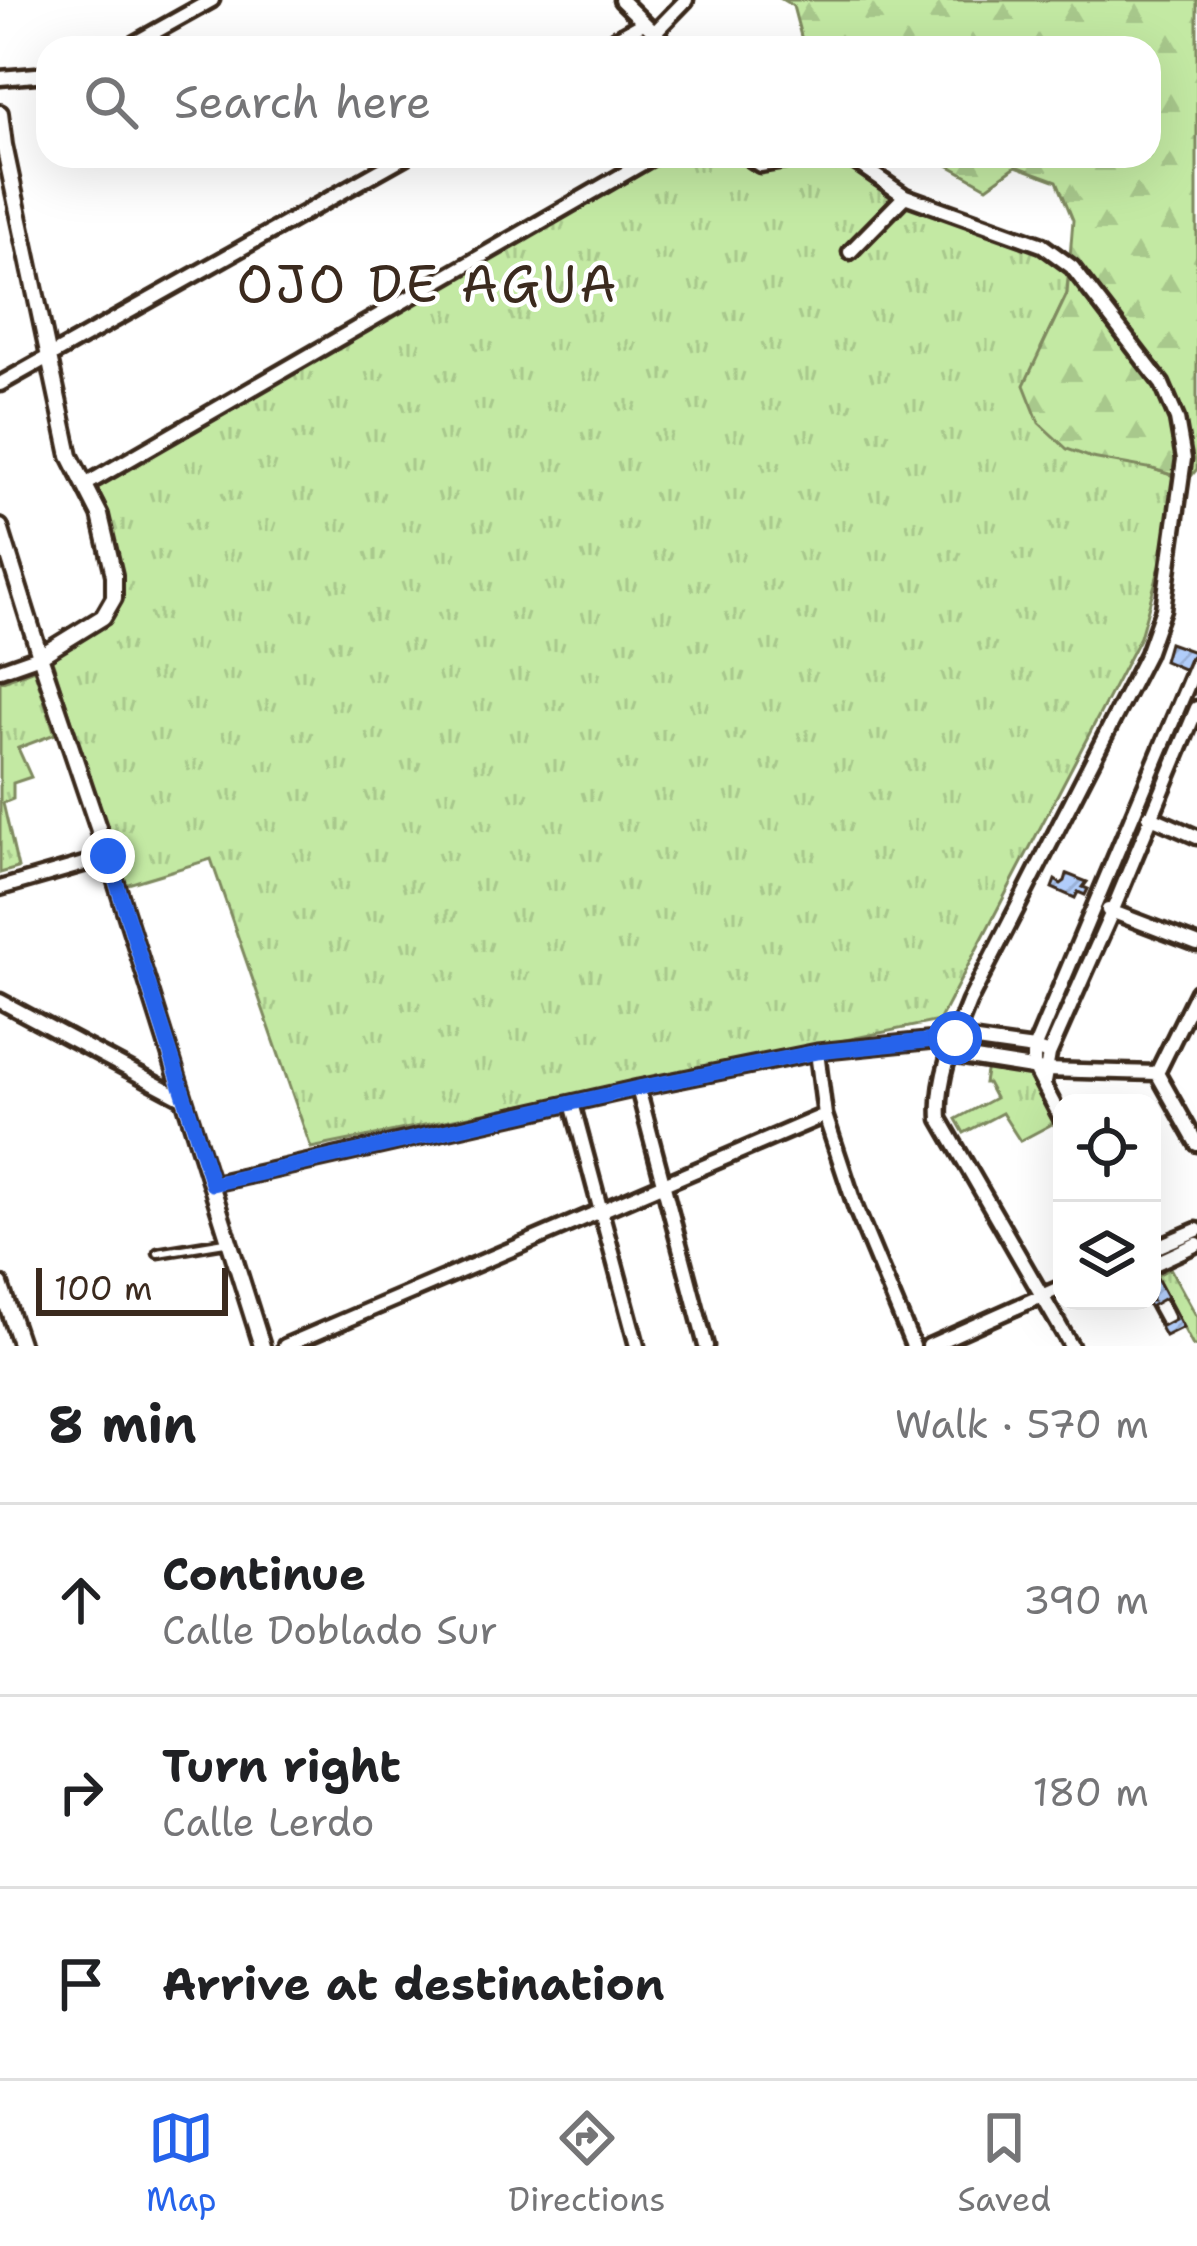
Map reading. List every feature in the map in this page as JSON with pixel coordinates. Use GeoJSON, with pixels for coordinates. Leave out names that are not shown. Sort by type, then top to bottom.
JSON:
{"type":"FeatureCollection","features":[{"type":"Feature","properties":{"kind":"street"},"geometry":{"type":"LineString","coordinates":[[148,36],[212,0]]}},
{"type":"Feature","properties":{"kind":"street"},"geometry":{"type":"LineString","coordinates":[[621,0],[657,36]]}},
{"type":"Feature","properties":{"kind":"street"},"geometry":{"type":"LineString","coordinates":[[629,36],[649,28],[686,0]]}},
{"type":"Feature","properties":{"kind":"street"},"geometry":{"type":"LineString","coordinates":[[0,78],[36,75]]}},
{"type":"Feature","properties":{"kind":"street"},"geometry":{"type":"LineString","coordinates":[[0,113],[70,456],[100,515],[114,598],[103,617],[40,656],[0,670]]}},
{"type":"Feature","properties":{"kind":"street"},"geometry":{"type":"LineString","coordinates":[[0,384],[384,168]]}},
{"type":"Feature","properties":{"kind":"street"},"geometry":{"type":"LineString","coordinates":[[85,485],[634,168]]}},
{"type":"Feature","properties":{"kind":"street"},"geometry":{"type":"LineString","coordinates":[[865,168],[905,196],[1042,245],[1072,268],[1162,384],[1177,419],[1184,459],[1162,609],[1147,654],[969,1002],[939,1099],[940,1119],[1071,1346]]}},
{"type":"Feature","properties":{"kind":"street"},"geometry":{"type":"LineString","coordinates":[[850,252],[905,196]]}},
{"type":"Feature","properties":{"kind":"street"},"geometry":{"type":"LineString","coordinates":[[0,526],[262,1346]]}},
{"type":"Feature","properties":{"kind":"street"},"geometry":{"type":"LineString","coordinates":[[1053,1104],[1039,1069],[1041,1052],[1096,904],[1197,663]]}},
{"type":"Feature","properties":{"kind":"street"},"geometry":{"type":"LineString","coordinates":[[1041,1052],[1112,912],[1192,732],[1196,713]]}},
{"type":"Feature","properties":{"kind":"street"},"geometry":{"type":"LineString","coordinates":[[1136,808],[1197,836]]}},
{"type":"Feature","properties":{"kind":"street"},"geometry":{"type":"LineString","coordinates":[[0,888],[108,856]]}},
{"type":"Feature","properties":{"kind":"street"},"geometry":{"type":"LineString","coordinates":[[1096,904],[1197,944]]}},
{"type":"Feature","properties":{"kind":"street"},"geometry":{"type":"LineString","coordinates":[[1157,1073],[1197,992]]}},
{"type":"Feature","properties":{"kind":"street"},"geometry":{"type":"LineString","coordinates":[[0,1001],[184,1100]]}},
{"type":"Feature","properties":{"kind":"street"},"geometry":{"type":"LineString","coordinates":[[212,1184],[817,1052],[955,1038],[1041,1052]]}},
{"type":"Feature","properties":{"kind":"street"},"geometry":{"type":"LineString","coordinates":[[817,1052],[825,1115],[856,1209],[913,1346]]}},
{"type":"Feature","properties":{"kind":"street"},"geometry":{"type":"LineString","coordinates":[[950,1055],[1039,1069],[1157,1073]]}},
{"type":"Feature","properties":{"kind":"street"},"geometry":{"type":"LineString","coordinates":[[1157,1073],[1197,1144]]}},
{"type":"Feature","properties":{"kind":"street"},"geometry":{"type":"LineString","coordinates":[[638,1088],[706,1346]]}},
{"type":"Feature","properties":{"kind":"street"},"geometry":{"type":"LineString","coordinates":[[572,1103],[638,1346]]}},
{"type":"Feature","properties":{"kind":"street"},"geometry":{"type":"LineString","coordinates":[[284,1346],[825,1115]]}},
{"type":"Feature","properties":{"kind":"street"},"geometry":{"type":"LineString","coordinates":[[1161,1245],[1197,1230]]}},
{"type":"Feature","properties":{"kind":"street"},"geometry":{"type":"LineString","coordinates":[[1161,1261],[1197,1244]]}},
{"type":"Feature","properties":{"kind":"street"},"geometry":{"type":"LineString","coordinates":[[0,1284],[21,1346]]}},
{"type":"Feature","properties":{"kind":"street"},"geometry":{"type":"LineString","coordinates":[[929,1346],[1047,1299]]}},
{"type":"Feature","properties":{"kind":"lane"},"geometry":{"type":"LineString","coordinates":[[158,1253],[230,1241]]}},
{"type":"Feature","properties":{"kind":"green space"},"geometry":{"type":"Polygon","coordinates":[[[783,0],[1197,0],[1197,469],[1188,480],[1067,449],[1039,423],[1024,385],[1067,294],[1073,220],[1057,181],[1021,168],[1161,168],[1161,36],[801,36],[793,6],[783,0]]]}},
{"type":"Feature","properties":{"kind":"green space"},"geometry":{"type":"Polygon","coordinates":[[[638,168],[866,168],[901,196],[1040,244],[1069,268],[1067,294],[1041,348],[1153,469],[1177,477],[1166,545],[1140,637],[939,1021],[311,1148],[211,859],[125,885],[50,654],[101,620],[115,568],[84,487],[638,168]]]}},
{"type":"Feature","properties":{"kind":"green space"},"geometry":{"type":"Polygon","coordinates":[[[953,168],[1013,168],[987,187],[953,168]]]}},
{"type":"Feature","properties":{"kind":"green space"},"geometry":{"type":"Polygon","coordinates":[[[34,669],[55,734],[18,748],[31,777],[13,783],[13,799],[3,803],[18,868],[0,873],[0,682],[34,669]]]}},
{"type":"Feature","properties":{"kind":"green space"},"geometry":{"type":"Polygon","coordinates":[[[987,1066],[1029,1073],[1053,1124],[1020,1141],[1002,1113],[964,1133],[956,1119],[995,1098],[984,1083],[987,1066]]]}},
{"type":"Feature","properties":{"kind":"green space"},"geometry":{"type":"Polygon","coordinates":[[[1170,1268],[1197,1317],[1197,1346],[1161,1285],[1161,1273],[1170,1268]]]}},
{"type":"Feature","properties":{"kind":"building"},"geometry":{"type":"Polygon","coordinates":[[[1169,643],[1197,653],[1192,673],[1164,661],[1169,643]]]}},
{"type":"Feature","properties":{"kind":"building"},"geometry":{"type":"Polygon","coordinates":[[[1067,874],[1087,882],[1085,895],[1078,892],[1075,898],[1052,888],[1055,880],[1061,884],[1067,874]]]}},
{"type":"Feature","properties":{"kind":"building"},"geometry":{"type":"Polygon","coordinates":[[[1161,1285],[1183,1327],[1165,1336],[1151,1310],[1162,1326],[1175,1319],[1165,1298],[1161,1300],[1161,1285]]]}},
{"type":"Feature","properties":{"kind":"district","name":"OJO DE AGUA"},"geometry":{"type":"Point","coordinates":[428,284]}},
{"type":"Feature","properties":{"kind":"route"},"geometry":{"type":"LineString","coordinates":[[108,856],[212,1184],[817,1052],[955,1038]]}}]}
